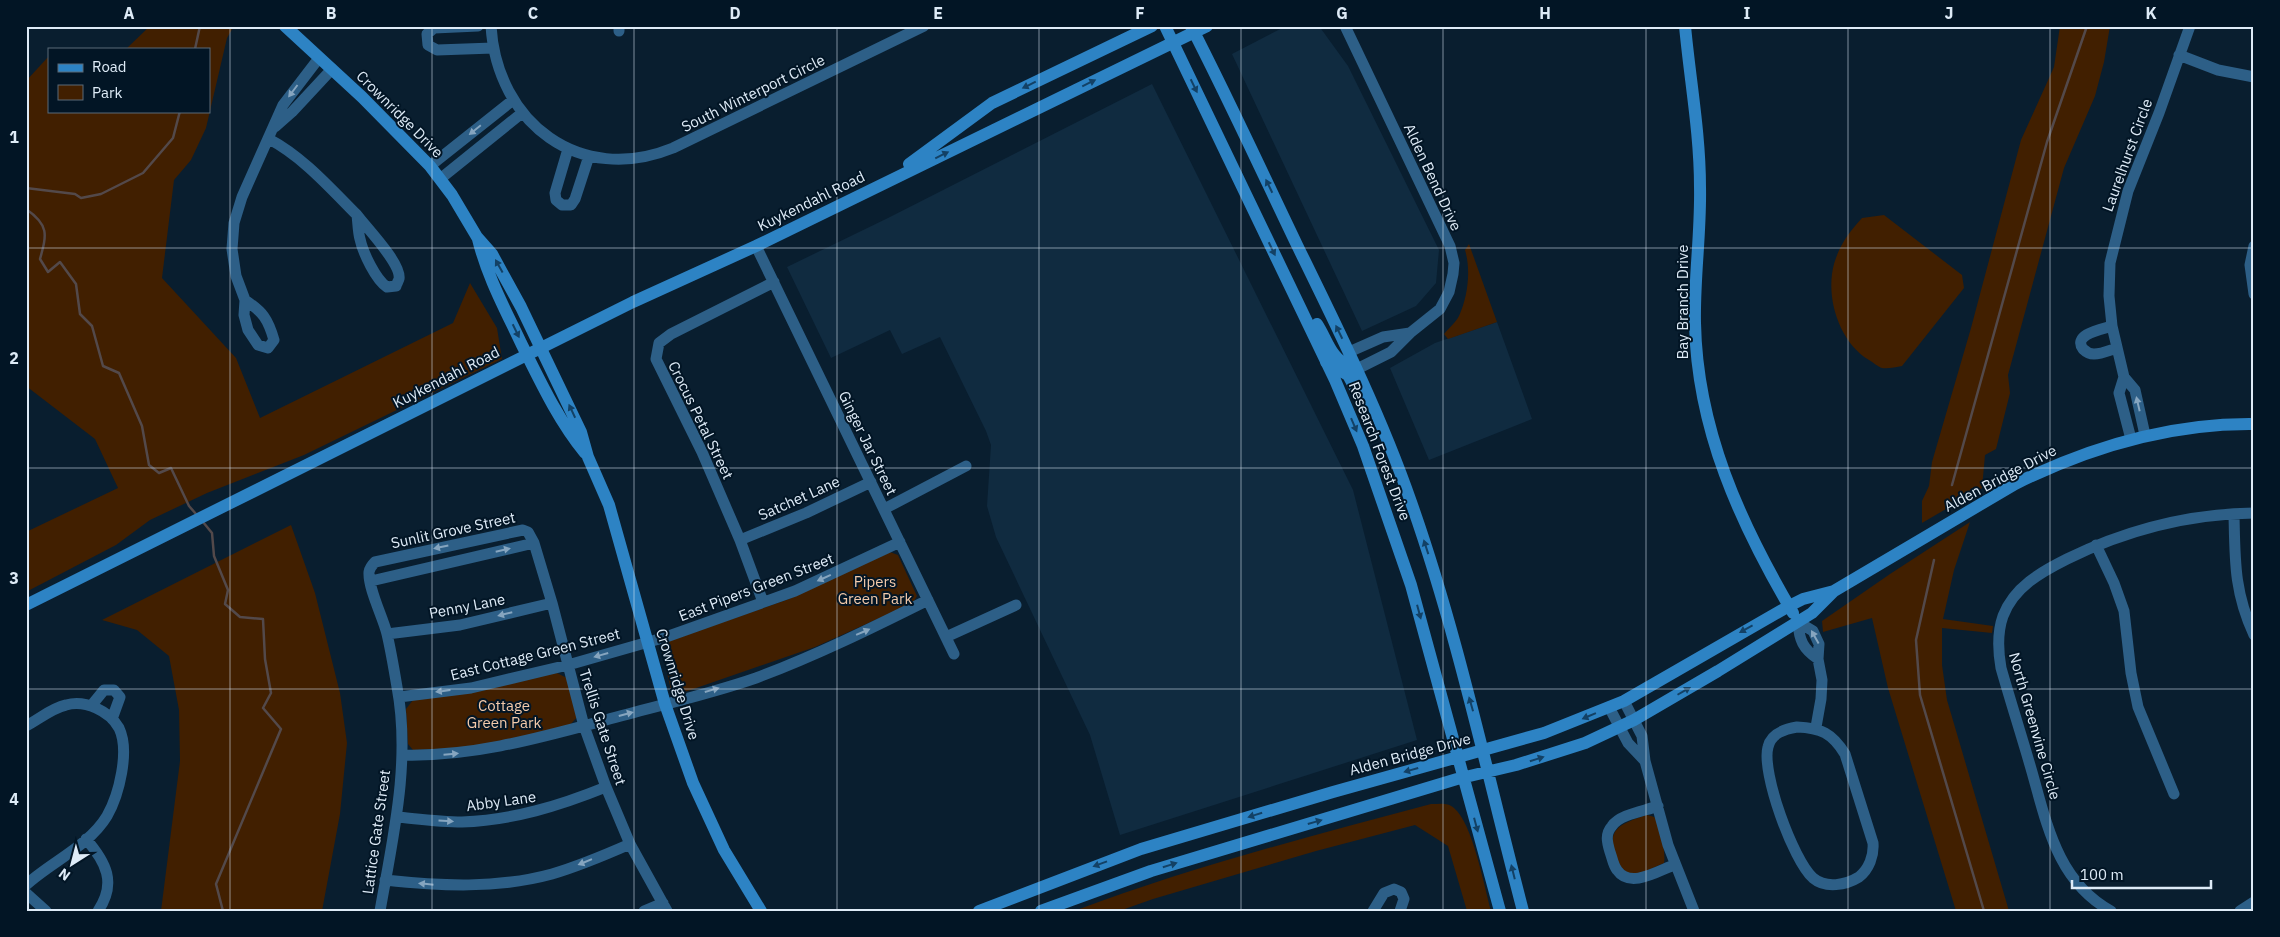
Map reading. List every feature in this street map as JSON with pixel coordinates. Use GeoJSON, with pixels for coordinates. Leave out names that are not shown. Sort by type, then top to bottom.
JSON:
{"type":"FeatureCollection","features":[{"type":"Feature","properties":{"kind":"street","name":"Crownridge Drive"},"geometry":{"type":"LineString","coordinates":[[285,26],[362,97],[430,166],[477,237],[492,254],[541,348],[581,432],[588,457],[614,520],[665,704],[704,808],[724,850],[761,911]]}},
{"type":"Feature","properties":{"kind":"street"},"geometry":{"type":"LineString","coordinates":[[478,26],[434,28],[428,34],[428,45],[437,50],[493,48]]}},
{"type":"Feature","properties":{"kind":"street","name":"South Winterport Circle"},"geometry":{"type":"LineString","coordinates":[[492,26],[493,48],[501,76],[522,113],[543,134],[568,149],[589,156],[613,160],[657,155],[924,26]]}},
{"type":"Feature","properties":{"kind":"street","name":"Kuykendahl Road"},"geometry":{"type":"LineString","coordinates":[[883,184],[992,103],[1152,26]]}},
{"type":"Feature","properties":{"kind":"street","name":"Research Forest Drive"},"geometry":{"type":"LineString","coordinates":[[1165,26],[1303,313],[1363,446],[1411,585],[1500,911]]}},
{"type":"Feature","properties":{"kind":"street","name":"Kuykendahl Road"},"geometry":{"type":"LineString","coordinates":[[26,605],[167,534],[230,505],[633,302],[756,246],[1174,42],[1193,29],[1207,26]]}},
{"type":"Feature","properties":{"kind":"street","name":"Alden Bend Drive"},"geometry":{"type":"LineString","coordinates":[[1345,26],[1450,246],[1454,263],[1454,274],[1449,292],[1440,309],[1410,333],[1391,352],[1357,369]]}},
{"type":"Feature","properties":{"kind":"street","name":"Bay Branch Drive"},"geometry":{"type":"LineString","coordinates":[[1680,26],[1688,52]]}},
{"type":"Feature","properties":{"kind":"street","name":"Bay Branch Drive"},"geometry":{"type":"LineString","coordinates":[[1685,26],[1698,134],[1700,188],[1695,324],[1697,362],[1704,404],[1714,444],[1730,491],[1754,544],[1798,622]]}},
{"type":"Feature","properties":{"kind":"street","name":"Laurelhurst Circle"},"geometry":{"type":"LineString","coordinates":[[2146,435],[2135,390],[2124,377],[2112,326],[2108,278],[2112,251],[2128,191],[2190,26]]}},
{"type":"Feature","properties":{"kind":"street","name":"Research Forest Drive"},"geometry":{"type":"LineString","coordinates":[[1193,29],[1357,369],[1380,421],[1411,502],[1434,573],[1490,771],[1523,911]]}},
{"type":"Feature","properties":{"kind":"street"},"geometry":{"type":"LineString","coordinates":[[2179,55],[2218,70],[2254,77]]}},
{"type":"Feature","properties":{"kind":"street"},"geometry":{"type":"LineString","coordinates":[[245,300],[234,263],[234,223],[242,197],[290,95],[319,58]]}},
{"type":"Feature","properties":{"kind":"street"},"geometry":{"type":"LineString","coordinates":[[274,128],[292,112],[332,69]]}},
{"type":"Feature","properties":{"kind":"street"},"geometry":{"type":"LineString","coordinates":[[430,166],[513,100]]}},
{"type":"Feature","properties":{"kind":"street"},"geometry":{"type":"LineString","coordinates":[[440,179],[522,113]]}},
{"type":"Feature","properties":{"kind":"street"},"geometry":{"type":"LineString","coordinates":[[268,139],[285,148],[299,159],[357,215],[399,272],[396,286],[387,288],[380,283],[360,240],[357,215]]}},
{"type":"Feature","properties":{"kind":"street"},"geometry":{"type":"LineString","coordinates":[[568,149],[555,193],[556,200],[562,205],[571,205],[575,199],[589,156]]}},
{"type":"Feature","properties":{"kind":"street","name":"Crownridge Drive"},"geometry":{"type":"LineString","coordinates":[[477,237],[483,260],[527,354],[572,437],[588,457]]}},
{"type":"Feature","properties":{"kind":"street","name":"Ginger Jar Street"},"geometry":{"type":"LineString","coordinates":[[756,246],[954,654]]}},
{"type":"Feature","properties":{"kind":"street"},"geometry":{"type":"LineString","coordinates":[[2254,246],[2250,264],[2254,294]]}},
{"type":"Feature","properties":{"kind":"street","name":"Crocus Petal Street"},"geometry":{"type":"LineString","coordinates":[[763,602],[740,540],[702,452],[656,360],[659,343],[671,334],[774,282]]}},
{"type":"Feature","properties":{"kind":"street"},"geometry":{"type":"LineString","coordinates":[[1303,313],[1318,325],[1332,352],[1339,361],[1357,369]]}},
{"type":"Feature","properties":{"kind":"street"},"geometry":{"type":"LineString","coordinates":[[2112,326],[2088,333],[2082,340],[2082,346],[2085,351],[2093,354],[2117,348]]}},
{"type":"Feature","properties":{"kind":"street"},"geometry":{"type":"LineString","coordinates":[[1349,352],[1383,337],[1410,333]]}},
{"type":"Feature","properties":{"kind":"street"},"geometry":{"type":"LineString","coordinates":[[1326,362],[1348,375],[1368,411],[1380,421]]}},
{"type":"Feature","properties":{"kind":"street","name":"Laurelhurst Circle"},"geometry":{"type":"LineString","coordinates":[[2124,377],[2120,393],[2131,439]]}},
{"type":"Feature","properties":{"kind":"street","name":"Alden Bridge Drive"},"geometry":{"type":"LineString","coordinates":[[1041,911],[1151,871],[1585,743],[1620,728],[1798,622],[1812,613],[1834,591],[2015,484],[2075,457],[2146,435],[2203,426],[2254,424]]}},
{"type":"Feature","properties":{"kind":"street"},"geometry":{"type":"LineString","coordinates":[[884,509],[966,466]]}},
{"type":"Feature","properties":{"kind":"street","name":"Satchet Lane"},"geometry":{"type":"LineString","coordinates":[[740,540],[806,513],[871,482]]}},
{"type":"Feature","properties":{"kind":"street","name":"North Greenvine Circle"},"geometry":{"type":"LineString","coordinates":[[2111,911],[2096,907],[2067,870],[2052,842],[2001,668],[1998,643],[2004,614],[2023,587],[2050,567],[2096,544],[2170,521],[2254,513]]}},
{"type":"Feature","properties":{"kind":"street"},"geometry":{"type":"LineString","coordinates":[[2234,514],[2238,589],[2241,604],[2254,636]]}},
{"type":"Feature","properties":{"kind":"street","name":"Sunlit Grove Street"},"geometry":{"type":"LineString","coordinates":[[523,530],[528,532],[534,543],[370,581],[369,571],[375,562],[523,530]]}},
{"type":"Feature","properties":{"kind":"street","name":"East Pipers Green Street"},"geometry":{"type":"LineString","coordinates":[[648,642],[795,591],[900,542]]}},
{"type":"Feature","properties":{"kind":"street","name":"Trellis Gate Street"},"geometry":{"type":"LineString","coordinates":[[534,543],[552,603],[584,726],[606,787],[630,844],[665,907]]}},
{"type":"Feature","properties":{"kind":"street"},"geometry":{"type":"LineString","coordinates":[[2096,544],[2114,583],[2124,611],[2131,672],[2138,707],[2174,794]]}},
{"type":"Feature","properties":{"kind":"street","name":"Lattice Gate Street"},"geometry":{"type":"LineString","coordinates":[[370,581],[387,634],[399,697],[402,755],[397,817],[380,911]]}},
{"type":"Feature","properties":{"kind":"street","name":"Alden Bridge Drive"},"geometry":{"type":"LineString","coordinates":[[979,911],[1141,849],[1544,734],[1624,701],[1789,606],[1804,599],[1834,591]]}},
{"type":"Feature","properties":{"kind":"street"},"geometry":{"type":"LineString","coordinates":[[402,755],[429,756],[473,752],[584,726],[755,678],[869,629],[928,600]]}},
{"type":"Feature","properties":{"kind":"street","name":"Penny Lane"},"geometry":{"type":"LineString","coordinates":[[387,634],[460,625],[552,603]]}},
{"type":"Feature","properties":{"kind":"street"},"geometry":{"type":"LineString","coordinates":[[946,637],[1016,605]]}},
{"type":"Feature","properties":{"kind":"street"},"geometry":{"type":"LineString","coordinates":[[1798,622],[1800,639],[1807,652],[1818,659],[1822,680],[1821,700],[1816,727]]}},
{"type":"Feature","properties":{"kind":"street","name":"East Cottage Green Street"},"geometry":{"type":"LineString","coordinates":[[399,697],[472,688],[648,642]]}},
{"type":"Feature","properties":{"kind":"street"},"geometry":{"type":"LineString","coordinates":[[91,706],[104,690],[114,690],[120,697],[112,720]]}},
{"type":"Feature","properties":{"kind":"street"},"geometry":{"type":"LineString","coordinates":[[1624,701],[1642,736],[1645,761],[1674,865],[1694,911]]}},
{"type":"Feature","properties":{"kind":"street"},"geometry":{"type":"LineString","coordinates":[[26,726],[67,705],[86,704],[103,712],[119,728],[122,775],[116,798],[106,817],[86,839],[26,885]]}},
{"type":"Feature","properties":{"kind":"street"},"geometry":{"type":"LineString","coordinates":[[1609,707],[1628,743],[1645,761]]}},
{"type":"Feature","properties":{"kind":"street"},"geometry":{"type":"LineString","coordinates":[[1797,726],[1816,727],[1838,742],[1845,754],[1873,843],[1870,864],[1862,874],[1851,882],[1836,885],[1823,883],[1813,878],[1794,850],[1778,810],[1767,755],[1768,745],[1776,734],[1781,731],[1797,726]]}},
{"type":"Feature","properties":{"kind":"street","name":"Abby Lane"},"geometry":{"type":"LineString","coordinates":[[397,817],[461,822],[499,818],[545,810],[606,787]]}},
{"type":"Feature","properties":{"kind":"street"},"geometry":{"type":"LineString","coordinates":[[1658,806],[1618,820],[1608,833],[1607,841],[1616,869],[1622,876],[1631,879],[1641,878],[1674,865]]}},
{"type":"Feature","properties":{"kind":"street"},"geometry":{"type":"LineString","coordinates":[[86,839],[103,860],[108,870],[104,902],[98,911]]}},
{"type":"Feature","properties":{"kind":"street"},"geometry":{"type":"LineString","coordinates":[[385,880],[431,885],[469,886],[532,878],[575,866],[630,844]]}},
{"type":"Feature","properties":{"kind":"street"},"geometry":{"type":"LineString","coordinates":[[1373,911],[1384,893],[1394,889],[1400,892],[1404,899],[1400,911]]}},
{"type":"Feature","properties":{"kind":"street"},"geometry":{"type":"LineString","coordinates":[[26,893],[46,911]]}},
{"type":"Feature","properties":{"kind":"street"},"geometry":{"type":"LineString","coordinates":[[2240,911],[2254,902]]}},
{"type":"Feature","properties":{"kind":"street"},"geometry":{"type":"LineString","coordinates":[[644,911],[665,907]]}},
{"type":"Feature","properties":{"kind":"shaded area"},"geometry":{"type":"Polygon","coordinates":[[[1286,26],[1319,26],[1348,66],[1439,250],[1436,283],[1416,306],[1362,331],[1232,54],[1286,26]]]}},
{"type":"Feature","properties":{"kind":"shaded area"},"geometry":{"type":"Polygon","coordinates":[[[1152,84],[1353,490],[1417,740],[1120,835],[1090,735],[996,537],[987,506],[991,445],[940,337],[902,354],[890,330],[831,358],[787,267],[1152,84]]]}},
{"type":"Feature","properties":{"kind":"shaded area"},"geometry":{"type":"Polygon","coordinates":[[[1497,322],[1532,419],[1429,460],[1390,368],[1435,343],[1497,322]]]}},
{"type":"Feature","properties":{"kind":"green space"},"geometry":{"type":"Polygon","coordinates":[[[150,26],[234,26],[227,38],[210,111],[210,48],[127,48],[150,26]]]}},
{"type":"Feature","properties":{"kind":"green space"},"geometry":{"type":"Polygon","coordinates":[[[2060,26],[2110,26],[2104,62],[2095,96],[2064,168],[2008,375],[2010,393],[1996,449],[1985,455],[1982,488],[1922,523],[1922,501],[1929,486],[1932,462],[1971,328],[2021,140],[2054,67],[2060,26]]]}},
{"type":"Feature","properties":{"kind":"green space"},"geometry":{"type":"Polygon","coordinates":[[[48,57],[48,112],[210,112],[206,128],[191,160],[174,180],[162,278],[236,358],[260,418],[453,323],[470,283],[497,328],[502,359],[304,455],[207,493],[150,520],[116,545],[26,592],[26,532],[118,488],[95,439],[26,386],[26,81],[48,57]]]}},
{"type":"Feature","properties":{"kind":"green space"},"geometry":{"type":"Polygon","coordinates":[[[1884,215],[1962,275],[1964,288],[1902,366],[1887,368],[1880,367],[1869,360],[1850,342],[1837,318],[1831,290],[1834,264],[1849,234],[1862,218],[1884,215]]]}},
{"type":"Feature","properties":{"kind":"green space"},"geometry":{"type":"Polygon","coordinates":[[[1469,244],[1497,322],[1448,339],[1444,334],[1458,318],[1465,300],[1468,266],[1465,250],[1469,244]]]}},
{"type":"Feature","properties":{"kind":"green space"},"geometry":{"type":"Polygon","coordinates":[[[1970,522],[1954,570],[1943,619],[1993,626],[1992,633],[1942,628],[1942,665],[1947,700],[2009,911],[1956,911],[1888,688],[1872,618],[1823,632],[1822,621],[1970,522]]]}},
{"type":"Feature","properties":{"kind":"green space"},"geometry":{"type":"Polygon","coordinates":[[[291,525],[315,593],[340,693],[347,743],[340,814],[322,911],[161,911],[180,761],[179,710],[169,656],[137,630],[102,620],[291,525]]]}},
{"type":"Feature","properties":{"kind":"green space","name":"Pipers Green Park"},"geometry":{"type":"Polygon","coordinates":[[[890,552],[898,555],[917,596],[913,603],[815,647],[676,695],[671,690],[661,647],[666,642],[789,599],[890,552]]]}},
{"type":"Feature","properties":{"kind":"green space","name":"Cottage Green Park"},"geometry":{"type":"Polygon","coordinates":[[[557,673],[567,678],[578,716],[569,726],[482,747],[413,750],[408,744],[406,709],[413,700],[557,673]]]}},
{"type":"Feature","properties":{"kind":"green space"},"geometry":{"type":"Polygon","coordinates":[[[1431,804],[1449,805],[1461,816],[1472,841],[1491,911],[1467,911],[1448,846],[1415,825],[1316,851],[1153,899],[1119,911],[1074,911],[1207,866],[1431,804]]]}},
{"type":"Feature","properties":{"kind":"green space"},"geometry":{"type":"Polygon","coordinates":[[[1646,815],[1654,817],[1659,825],[1664,846],[1664,863],[1637,875],[1630,875],[1618,862],[1614,850],[1614,835],[1621,826],[1646,815]]]}},
{"type":"Feature","properties":{"kind":"waterway"},"geometry":{"type":"LineString","coordinates":[[195,48],[200,26]]}},
{"type":"Feature","properties":{"kind":"waterway"},"geometry":{"type":"LineString","coordinates":[[1952,485],[2047,142],[2087,26]]}},
{"type":"Feature","properties":{"kind":"waterway"},"geometry":{"type":"LineString","coordinates":[[26,188],[75,194],[81,198],[101,194],[143,173],[173,138],[180,112]]}},
{"type":"Feature","properties":{"kind":"waterway"},"geometry":{"type":"LineString","coordinates":[[26,209],[39,220],[44,231],[45,236],[40,259],[48,272],[60,262],[76,284],[80,314],[92,326],[103,366],[119,373],[142,426],[149,465],[159,473],[171,468],[189,506],[196,514]]}},
{"type":"Feature","properties":{"kind":"waterway"},"geometry":{"type":"LineString","coordinates":[[203,522],[212,533],[214,556],[228,590],[225,604],[240,617],[263,619],[265,659],[271,693],[263,708],[281,729],[216,884],[223,911]]}},
{"type":"Feature","properties":{"kind":"waterway"},"geometry":{"type":"LineString","coordinates":[[1934,560],[1916,640],[1920,695],[1984,911]]}}]}
